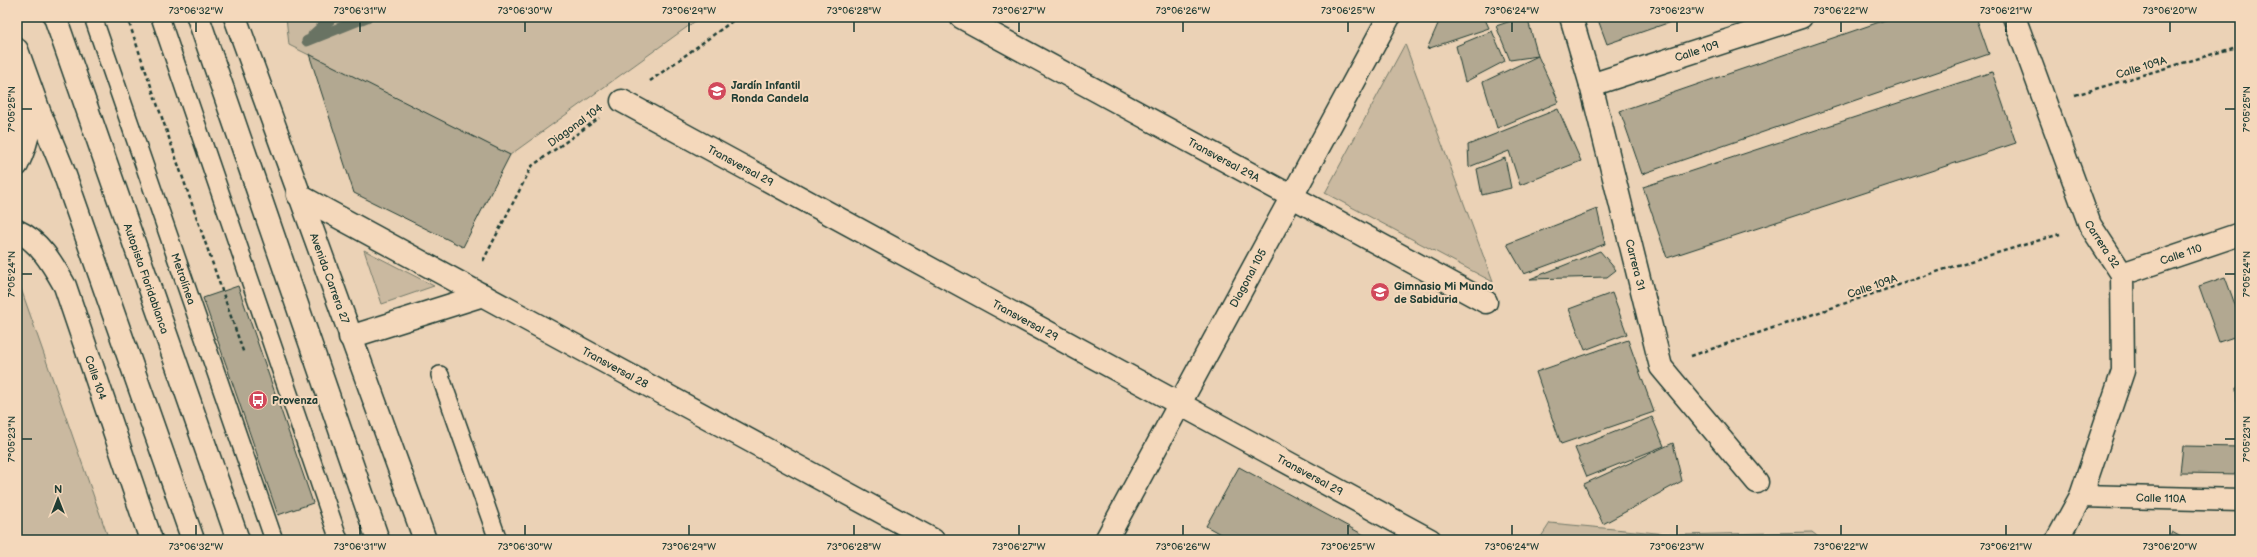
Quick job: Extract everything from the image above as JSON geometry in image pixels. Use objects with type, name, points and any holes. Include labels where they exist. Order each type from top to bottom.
[{"type":"main road","name":"Autopista Floridablanca","points":[[55,17],[238,540]]},
{"type":"main road","points":[[198,17],[378,540]]},
{"type":"main road","name":"Avenida Carrera 27","points":[[235,17],[298,195],[425,540]]},
{"type":"main road","name":"Transversal 29A","points":[[961,17],[1486,302]]},
{"type":"main road","name":"Diagonal 105","points":[[1106,540],[1389,17]]},
{"type":"main road","name":"Carrera 31","points":[[1570,17],[1591,85],[1661,367],[1757,482]]},
{"type":"main road","name":"Calle 109","points":[[1591,85],[1801,17]]},
{"type":"main road","name":"Carrera 32","points":[[2014,17],[2090,225],[2122,274],[2123,371],[2081,496],[2057,540]]},
{"type":"main road","points":[[17,165],[26,146],[30,121],[29,101],[18,54]]},
{"type":"main road","points":[[18,54],[39,111],[62,166],[193,540]]},
{"type":"main road","name":"Transversal 29","points":[[622,101],[1430,540]]},
{"type":"main road","name":"Transversal 28","points":[[298,195],[933,540]]},
{"type":"main road","name":"Calle 104","points":[[17,231],[40,248],[54,266],[65,286],[151,540]]},
{"type":"main road","name":"Calle 110","points":[[2122,274],[2240,234]]},
{"type":"main road","points":[[350,337],[476,292]]},
{"type":"main road","name":"Calle 110A","points":[[2081,496],[2240,500]]},
{"type":"lane","name":"Metrolínea","points":[[93,17],[274,540]]},
{"type":"lane","points":[[160,17],[339,540]]},
{"type":"lane","points":[[440,375],[498,540]]},
{"type":"path","points":[[127,17],[245,359]]},
{"type":"path","name":"Diagonal 104","points":[[476,292],[532,166],[738,17]]},
{"type":"path","name":"Calle 109A","points":[[2046,104],[2240,46]]},
{"type":"path","name":"Calle 109A","points":[[1661,367],[1954,266],[2090,225]]},
{"type":"shaded area","points":[[286,17],[701,17],[510,155],[289,45]]},
{"type":"shaded area","points":[[1405,44],[1493,282],[1325,193]]},
{"type":"shaded area","points":[[364,250],[434,286],[382,304]]},
{"type":"shaded area","points":[[17,281],[19,283],[109,540],[17,540]]},
{"type":"shaded area","points":[[1550,523],[1678,535],[1812,532],[1822,540],[1539,540]]},
{"type":"building","points":[[1441,17],[1484,17],[1489,28],[1427,49]]},
{"type":"building","points":[[1527,17],[1538,56],[1510,60],[1496,26]]},
{"type":"building","points":[[1597,17],[1685,17],[1607,44]]},
{"type":"building","points":[[1894,17],[1976,17],[1989,54],[1642,174],[1620,111]]},
{"type":"building","points":[[1492,31],[1505,61],[1465,82],[1456,46]]},
{"type":"building","points":[[309,54],[510,155],[463,247],[354,193]]},
{"type":"building","points":[[1538,56],[1559,102],[1497,128],[1483,82]]},
{"type":"building","points":[[1992,72],[2016,143],[1667,258],[1643,187]]},
{"type":"building","points":[[1558,109],[1581,161],[1520,185],[1509,151],[1469,167],[1468,145]]},
{"type":"building","points":[[1505,158],[1511,188],[1482,195],[1477,169]]},
{"type":"building","points":[[1597,209],[1605,244],[1524,274],[1507,244]]},
{"type":"building","points":[[1600,251],[1616,270],[1607,277],[1530,279]]},
{"type":"building","points":[[2225,277],[2240,318],[2240,335],[2219,342],[2199,286]]},
{"type":"building","name":"Provenza","points":[[238,286],[313,503],[278,515],[203,298]]},
{"type":"building","points":[[1612,293],[1627,334],[1585,350],[1569,309]]},
{"type":"building","points":[[1628,340],[1654,412],[1561,444],[1536,372]]},
{"type":"building","points":[[2236,388],[2240,388],[2240,438]]},
{"type":"building","points":[[1652,417],[1664,446],[1587,477],[1575,448]]},
{"type":"building","points":[[1673,443],[1682,481],[1603,524],[1584,484]]},
{"type":"building","points":[[2183,446],[2240,447],[2240,474],[2180,473]]},
{"type":"building","points":[[1239,467],[1373,540],[1231,540],[1206,526]]},
{"type":"building","points":[[2172,532],[2186,540],[2168,540]]},
{"type":"waterway","points":[[313,35],[333,17]]},
{"type":"waterway","points":[[307,41],[367,17]]},
{"type":"place","name":"Jardín Infantil Ronda Candela","points":[[717,91]]},
{"type":"place","name":"Gimnasio Mi Mundo de Sabiduria","points":[[1380,292]]},
{"type":"place","name":"Provenza","points":[[258,400]]}]
